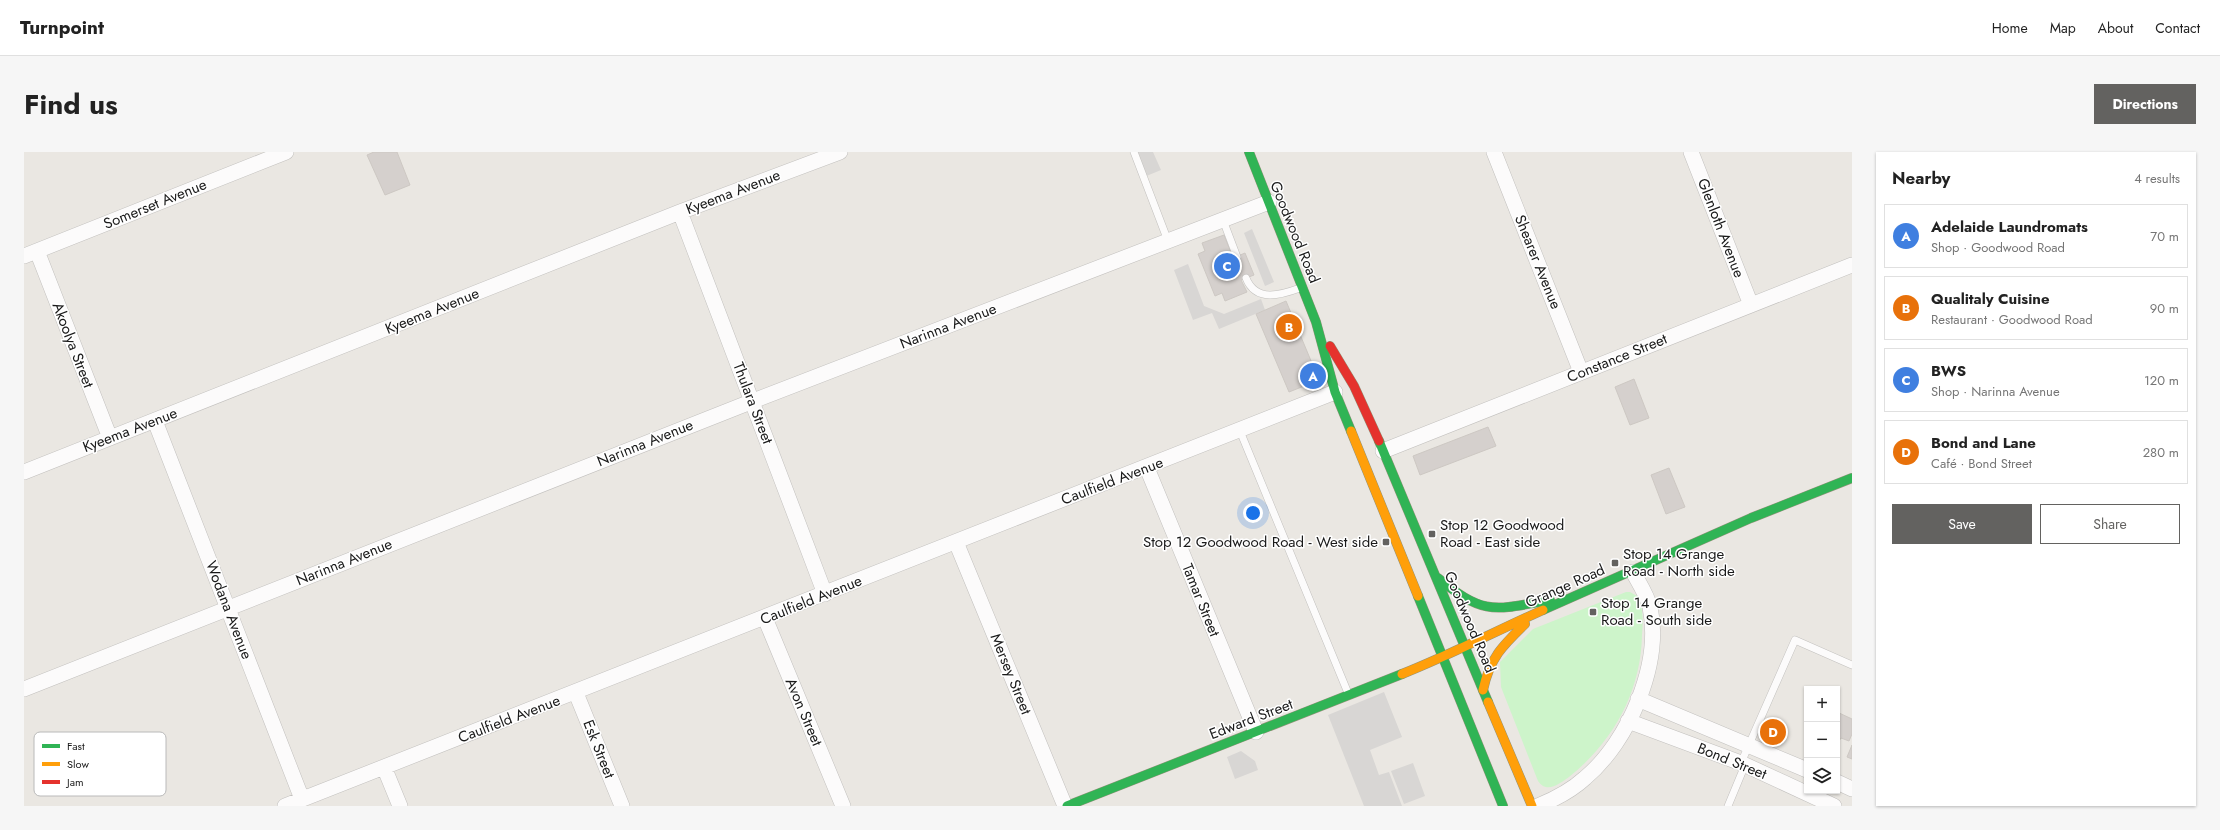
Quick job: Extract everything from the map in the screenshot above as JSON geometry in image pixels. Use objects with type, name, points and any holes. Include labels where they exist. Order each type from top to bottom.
[{"type":"main road","name":"Goodwood Road","points":[[1249,152],[1316,322],[1335,392],[1444,656],[1503,806]]},
{"type":"main road","name":"Goodwood Road","points":[[1316,322],[1354,386],[1383,451],[1532,806]]},
{"type":"main road","name":"Grange Road","points":[[1444,656],[1465,645],[1633,572],[1751,518],[1852,478]]},
{"type":"main road","points":[[1436,577],[1469,602],[1490,608],[1574,597]]},
{"type":"main road","points":[[1483,690],[1487,671],[1493,657],[1534,615]]},
{"type":"main road","name":"Edward Street","points":[[1066,806],[1256,732],[1444,656]]},
{"type":"street","name":"Somerset Avenue","points":[[30,253],[286,152]]},
{"type":"street","name":"Kyeema Avenue","points":[[24,472],[680,212],[840,152]]},
{"type":"street","name":"Shearer Avenue","points":[[1494,152],[1581,372]]},
{"type":"street","name":"Glenloth Avenue","points":[[1691,152],[1751,305]]},
{"type":"street","name":"Narinna Avenue","points":[[24,689],[753,401],[1269,202]]},
{"type":"street","name":"Thulara Street","points":[[680,212],[825,594]]},
{"type":"street","name":"Akoolya Street","points":[[30,253],[110,438]]},
{"type":"street","name":"Constance Street","points":[[1383,451],[1852,265]]},
{"type":"street","name":"Caulfield Avenue","points":[[285,806],[1147,468],[1335,392]]},
{"type":"street","name":"Wodana Avenue","points":[[155,421],[302,799]]},
{"type":"street","name":"Tamar Street","points":[[1147,468],[1256,732]]},
{"type":"street","name":"Mersey Street","points":[[956,542],[1066,806]]},
{"type":"street","points":[[1538,806],[1567,792],[1603,761],[1628,722],[1638,699],[1652,654],[1654,636],[1650,605],[1633,572]]},
{"type":"street","name":"Avon Street","points":[[765,618],[844,806]]},
{"type":"street","name":"Esk Street","points":[[576,693],[622,806]]},
{"type":"street","name":"Bond Street","points":[[1638,699],[1804,769]]},
{"type":"street","name":"Bond Street","points":[[1628,722],[1743,764],[1834,806]]},
{"type":"street","points":[[384,767],[400,806]]},
{"type":"street","points":[[1840,783],[1852,789]]},
{"type":"lane","points":[[1134,152],[1168,241]]},
{"type":"lane","points":[[1223,220],[1237,257]]},
{"type":"lane","points":[[1246,278],[1248,283],[1261,295],[1277,296],[1302,287]]},
{"type":"lane","points":[[1240,431],[1348,695]]},
{"type":"lane","points":[[1728,806],[1748,745],[1795,640],[1852,665]]},
{"type":"green space","points":[[1626,592],[1630,592],[1637,596],[1641,605],[1643,620],[1640,656],[1630,696],[1622,714],[1611,732],[1585,763],[1561,782],[1553,786],[1545,787],[1538,781],[1501,687],[1500,662],[1533,629]]},
{"type":"shaded area","points":[[1134,152],[1153,152],[1161,170],[1144,177]]},
{"type":"shaded area","points":[[1252,229],[1274,282],[1265,286],[1244,233]]},
{"type":"shaded area","points":[[1188,264],[1204,306],[1224,314],[1261,299],[1265,310],[1219,329],[1212,313],[1193,320],[1174,270]]},
{"type":"shaded area","points":[[1384,692],[1402,737],[1370,750],[1379,775],[1389,772],[1402,806],[1364,806],[1328,715]]},
{"type":"shaded area","points":[[1241,751],[1255,761],[1258,770],[1235,779],[1227,757]]},
{"type":"shaded area","points":[[1413,763],[1425,796],[1404,804],[1391,771]]},
{"type":"building","points":[[374,152],[397,152],[410,185],[385,195],[367,155]]},
{"type":"building","points":[[1224,235],[1233,258],[1245,253],[1254,275],[1241,280],[1247,292],[1225,301],[1222,293],[1215,296],[1198,254],[1205,251],[1202,243]]},
{"type":"building","points":[[1286,301],[1319,380],[1289,392],[1256,314]]},
{"type":"building","points":[[1634,379],[1649,418],[1630,425],[1615,387]]},
{"type":"building","points":[[1488,427],[1496,446],[1420,475],[1413,456]]},
{"type":"building","points":[[1669,468],[1685,507],[1666,514],[1651,475]]},
{"type":"building","points":[[1840,713],[1852,719],[1852,734],[1849,741],[1841,738],[1840,740]]},
{"type":"building","points":[[1852,745],[1852,759],[1847,757]]},
{"type":"traffic: fast","points":[[1249,152],[1316,322],[1335,392],[1351,431]]},
{"type":"traffic: fast","points":[[1379,441],[1488,702]]},
{"type":"traffic: fast","points":[[1543,610],[1751,518],[1852,478]]},
{"type":"traffic: fast","points":[[1438,578],[1467,599],[1490,607],[1515,606],[1550,600]]},
{"type":"traffic: fast","points":[[1418,596],[1503,806]]},
{"type":"traffic: fast","points":[[1067,806],[1402,674]]},
{"type":"traffic: slow","points":[[1351,431],[1418,596]]},
{"type":"traffic: slow","points":[[1402,674],[1543,610]]},
{"type":"traffic: slow","points":[[1483,690],[1489,669],[1498,653],[1525,624]]},
{"type":"traffic: slow","points":[[1488,702],[1532,806]]},
{"type":"traffic: jam","points":[[1330,346],[1354,386],[1379,441]]},
{"type":"place","name":"BWS","points":[[1227,266]]},
{"type":"place","name":"Qualitaly Cuisine","points":[[1289,327]]},
{"type":"place","name":"Adelaide Laundromats","points":[[1313,376]]},
{"type":"place","name":"Stop 12 Goodwood Road - East side","points":[[1432,534]]},
{"type":"place","name":"Stop 12 Goodwood Road - West side","points":[[1386,542]]},
{"type":"place","name":"Stop 14 Grange Road - North side","points":[[1615,563]]},
{"type":"place","name":"Stop 14 Grange Road - South side","points":[[1593,612]]},
{"type":"place","name":"Bond and Lane","points":[[1773,732]]}]
